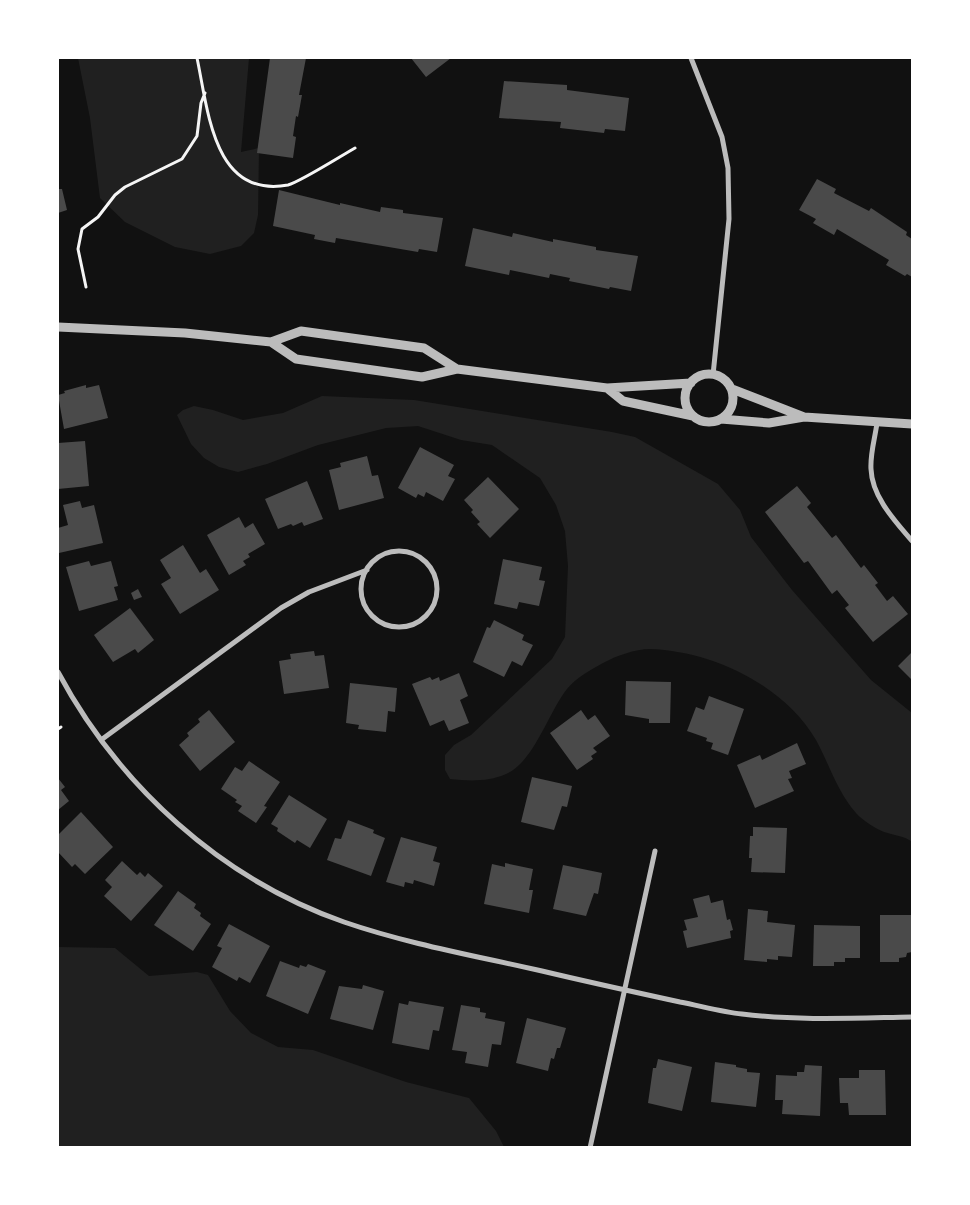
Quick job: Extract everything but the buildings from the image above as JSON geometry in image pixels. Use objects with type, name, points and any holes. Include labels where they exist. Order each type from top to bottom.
[{"type":"street","points":[[691,58],[722,138],[728,168],[729,219],[713,375]]},
{"type":"street","points":[[58,327],[185,333],[271,342],[301,332],[424,348],[457,369]]},
{"type":"street","points":[[271,342],[296,359],[422,377],[457,369],[607,388],[691,383]]},
{"type":"street","points":[[693,416],[688,410],[685,396],[691,383],[698,377],[713,375],[721,377],[732,389],[804,417]]},
{"type":"street","points":[[607,388],[623,401],[693,416],[707,422],[722,419],[770,423],[804,417],[912,424]]},
{"type":"street","points":[[722,419],[731,409],[733,403],[732,389]]},
{"type":"street","points":[[877,423],[871,468],[873,481],[879,497],[912,541]]},
{"type":"street","points":[[101,740],[281,608],[309,592],[367,570],[375,560],[385,554],[404,552],[421,558],[430,566],[435,577],[437,589],[435,601],[429,612],[414,624],[396,627],[384,624],[373,616],[365,606],[362,582],[367,570]]},
{"type":"street","points":[[58,672],[101,740],[131,779],[170,817],[207,849],[255,881],[342,922],[392,937],[624,990],[740,1014],[789,1018],[912,1017]]},
{"type":"street","points":[[590,1148],[655,851]]},
{"type":"path","points":[[197,58],[211,125],[218,146],[229,167],[244,179],[262,185],[289,185],[354,148]]},
{"type":"path","points":[[86,287],[78,249],[82,229],[98,217],[115,195],[125,188],[182,159],[197,136],[201,102],[205,93]]},
{"type":"shaded area","points":[[78,58],[249,58],[241,152],[259,148],[258,215],[254,233],[241,246],[210,254],[175,247],[125,222],[100,198],[90,118]]},
{"type":"shaded area","points":[[322,396],[414,400],[635,437],[718,484],[740,510],[751,537],[792,590],[871,680],[912,713],[912,842],[877,829],[856,813],[839,787],[816,740],[802,720],[785,703],[766,688],[721,664],[698,656],[674,651],[638,650],[626,653],[593,668],[567,689],[533,748],[516,768],[499,777],[485,780],[450,779],[445,770],[445,755],[454,745],[471,735],[552,659],[565,637],[568,566],[565,531],[556,505],[540,478],[492,445],[461,440],[418,426],[386,428],[318,445],[267,464],[238,472],[219,467],[204,458],[191,444],[177,415],[183,410],[194,406],[243,420],[283,413]]},
{"type":"shaded area","points":[[58,947],[115,948],[149,976],[197,972],[208,975],[230,1011],[251,1033],[278,1047],[313,1050],[406,1082],[469,1098],[496,1131],[504,1147],[58,1147]]}]
